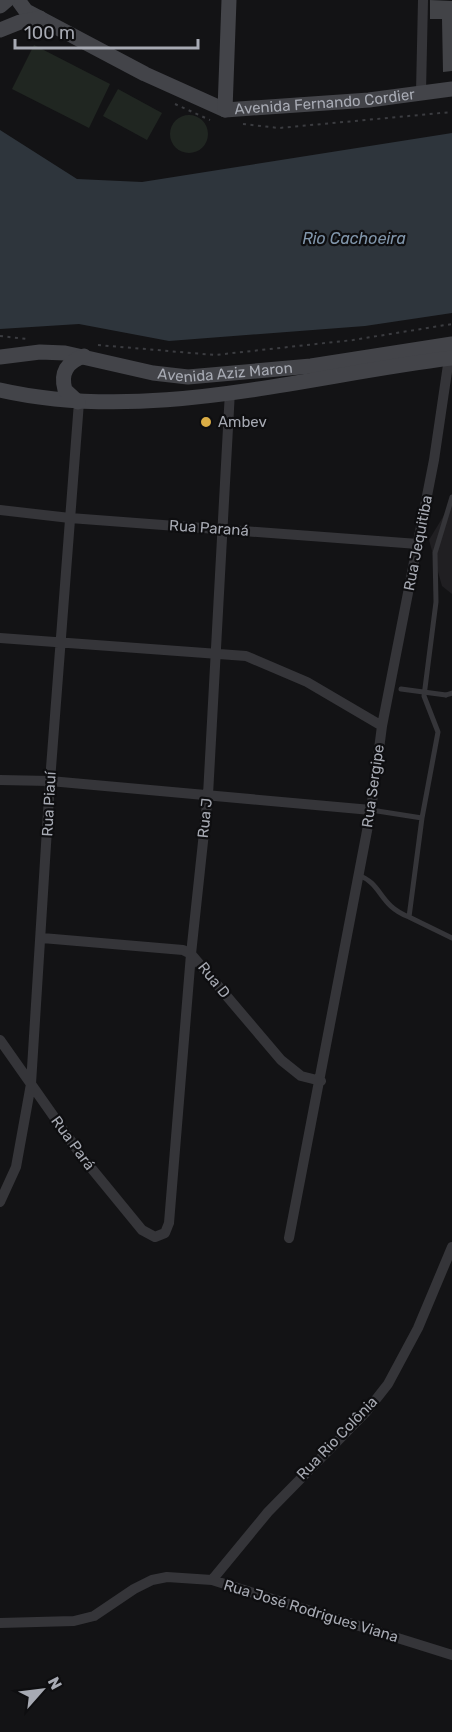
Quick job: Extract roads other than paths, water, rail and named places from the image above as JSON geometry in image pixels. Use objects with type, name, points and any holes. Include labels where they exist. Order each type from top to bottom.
[{"type":"main road","points":[[0,6],[7,0]]},
{"type":"main road","name":"Avenida Fernando Cordier","points":[[18,0],[26,11],[145,74],[225,110],[369,100],[452,89]]},
{"type":"main road","points":[[225,110],[229,0]]},
{"type":"main road","points":[[0,30],[20,21],[40,18]]},
{"type":"main road","name":"Avenida Aziz Maron","points":[[0,357],[40,352],[84,356],[153,373],[188,377],[451,353]]},
{"type":"main road","name":"Avenida Aziz Maron","points":[[0,390],[79,402],[154,400],[230,391],[451,353]]},
{"type":"main road","points":[[79,402],[71,398],[63,382],[68,365],[84,356]]},
{"type":"street","points":[[421,92],[423,0]]},
{"type":"street","name":"Rua Jequitiba","points":[[382,726],[395,688],[451,353]]},
{"type":"street","name":"Rua J","points":[[155,1237],[165,1233],[169,1223],[190,954],[208,795],[230,391]]},
{"type":"street","name":"Rua Piauí","points":[[0,1202],[16,1167],[31,1084],[42,938],[50,782],[79,402]]},
{"type":"street","name":"Rua Paraná","points":[[0,510],[70,518],[418,544]]},
{"type":"street","name":"Rua Sergipe","points":[[0,638],[216,652],[246,656],[272,665],[324,691],[382,726],[370,810],[321,1080],[289,1238]]},
{"type":"street","points":[[0,780],[50,782],[370,810]]},
{"type":"street","name":"Rua D","points":[[42,938],[183,950],[190,954],[281,1060],[301,1076],[321,1080]]},
{"type":"street","name":"Rua Pará","points":[[0,1040],[83,1158],[142,1230],[155,1237]]},
{"type":"street","name":"Rua Rio Colônia","points":[[212,1580],[268,1512],[366,1412],[388,1384],[418,1328],[452,1247]]},
{"type":"street","name":"Rua José Rodrigues Viana","points":[[0,1623],[74,1621],[94,1616],[134,1589],[152,1580],[167,1577],[212,1580],[452,1655]]},
{"type":"lane","points":[[409,917],[422,818],[438,732],[424,696],[436,602],[435,553],[452,497]]},
{"type":"lane","points":[[395,688],[449,694]]},
{"type":"lane","points":[[370,810],[422,818]]},
{"type":"lane","points":[[358,875],[370,879],[393,911],[452,938]]},
{"type":"water","name":"Rio Cachoeira","points":[[0,130],[77,179],[142,182],[452,133],[452,313],[365,326],[169,341],[79,324],[0,329]]},
{"type":"place","name":"Ambev","points":[[206,422]]}]
